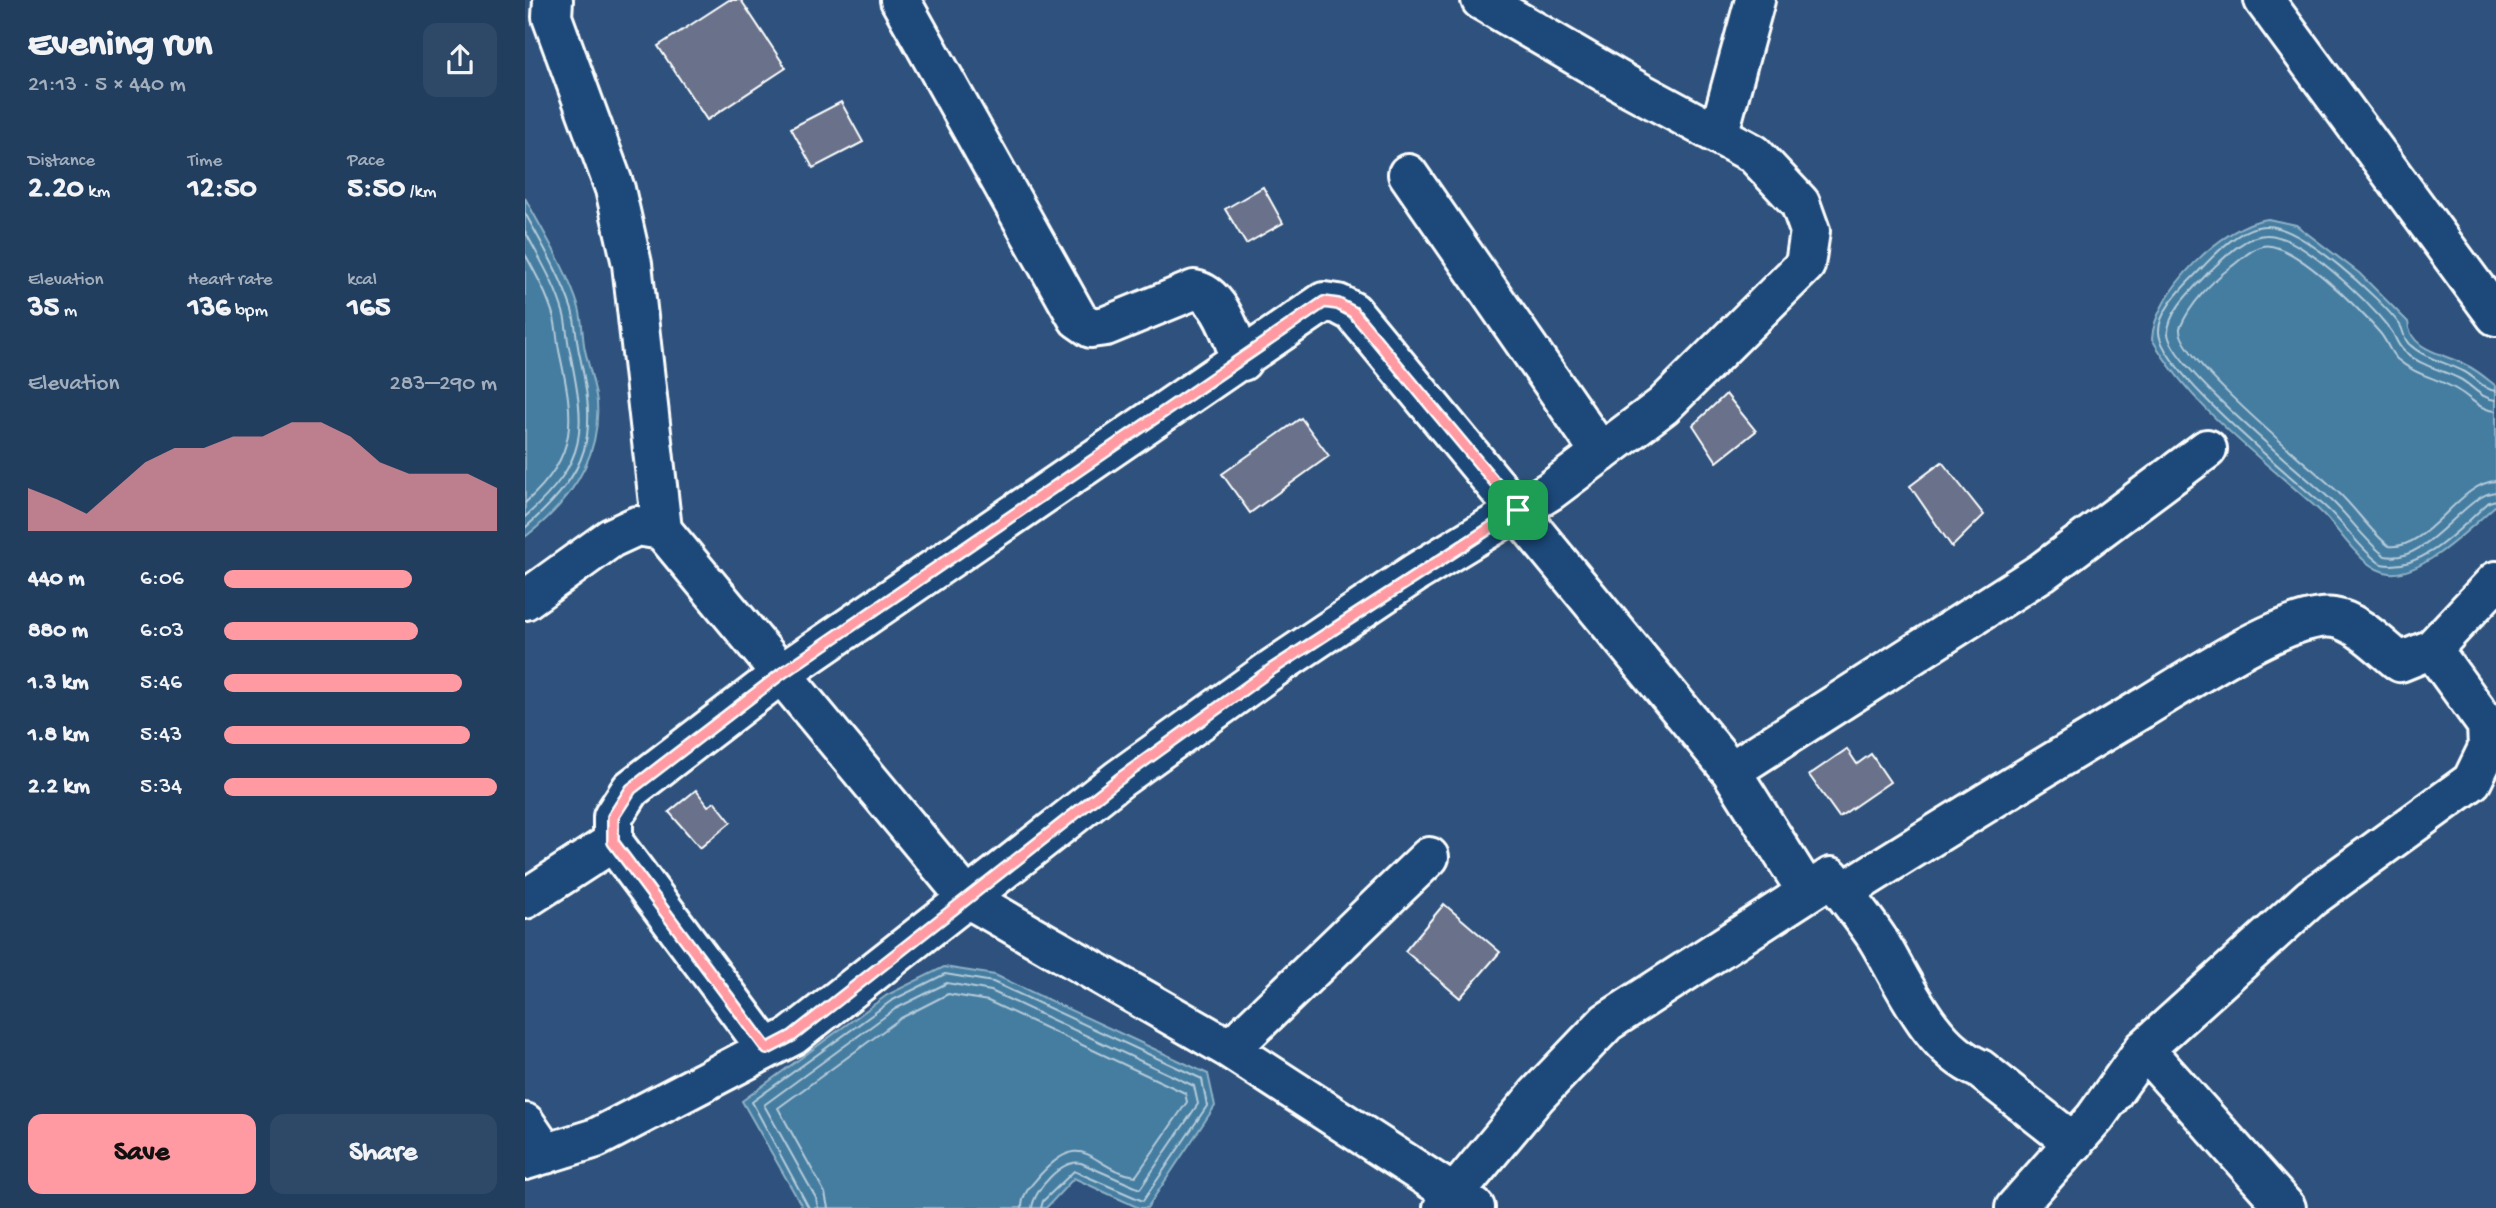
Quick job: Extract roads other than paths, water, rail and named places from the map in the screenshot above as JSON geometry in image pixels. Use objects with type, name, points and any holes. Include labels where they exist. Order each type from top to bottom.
[{"type":"street","points":[[553,0],[552,17],[615,189],[632,264],[662,530],[967,898],[1230,1049],[1457,1203],[1537,1095],[1607,1022],[1825,892],[2266,638],[2311,619],[2335,618],[2360,631],[2400,662],[2432,649],[2496,581]]},
{"type":"street","points":[[900,0],[1077,319],[1091,328],[1106,326],[1194,290],[1204,292],[1213,300],[1243,361]]},
{"type":"street","points":[[525,1123],[535,1157],[596,1138],[792,1036],[1119,779],[1272,669],[1518,510],[1663,406],[1805,265],[1810,230],[1800,203],[1754,154],[1719,132],[1630,87],[1481,0]]},
{"type":"street","points":[[1719,132],[1755,0]]},
{"type":"street","points":[[2264,0],[2496,316]]},
{"type":"street","points":[[1408,174],[1601,453]]},
{"type":"street","points":[[767,1049],[613,842],[613,817],[631,789],[781,674],[1243,361],[1324,302],[1338,304],[1353,312],[1731,771],[1825,892],[1874,934],[1918,1008],[1944,1042],[2074,1143]]},
{"type":"street","points":[[1731,771],[2042,572],[2207,449]]},
{"type":"street","points":[[525,600],[611,538],[637,526],[662,530]]},
{"type":"street","points":[[2029,1203],[2144,1049],[2311,898],[2472,781],[2488,748],[2487,725],[2432,649]]},
{"type":"street","points":[[525,899],[613,842]]},
{"type":"street","points":[[1230,1049],[1429,857]]},
{"type":"street","points":[[2144,1049],[2286,1208]]},
{"type":"water","points":[[525,198],[555,252],[574,294],[595,389],[597,423],[587,462],[579,479],[555,510],[525,537]]},
{"type":"water","points":[[2268,219],[2296,225],[2359,273],[2408,322],[2410,332],[2422,346],[2472,368],[2496,386],[2496,505],[2461,537],[2417,567],[2390,573],[2379,570],[2360,557],[2320,511],[2207,410],[2168,364],[2152,339],[2156,321],[2165,302],[2194,264],[2231,233]]},
{"type":"water","points":[[944,967],[995,975],[1208,1074],[1215,1106],[1147,1208],[1139,1208],[1074,1178],[1046,1208],[803,1208],[742,1101],[887,995]]}]
